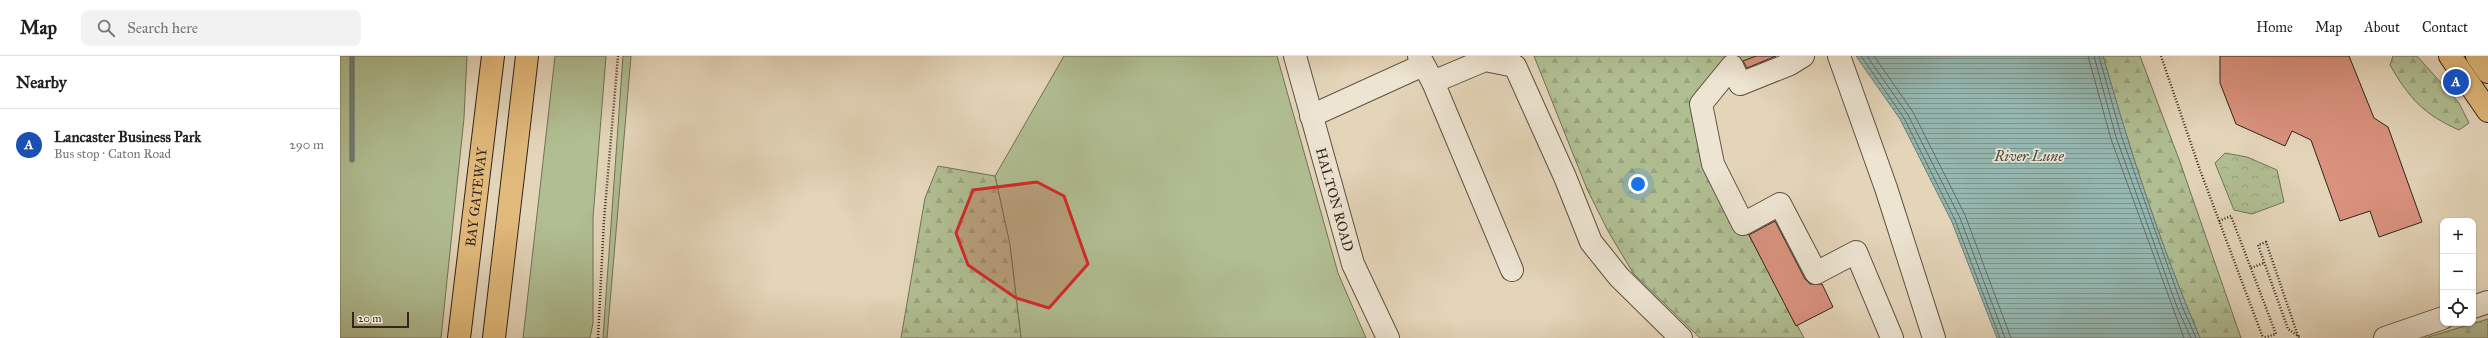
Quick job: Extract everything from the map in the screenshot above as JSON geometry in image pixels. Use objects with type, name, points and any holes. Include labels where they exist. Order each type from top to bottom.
[{"type":"main road","points":[[484,135],[488,56]]},
{"type":"main road","name":"BAY GATEWAY","points":[[459,338],[493,56]]},
{"type":"main road","points":[[494,338],[527,56]]},
{"type":"main road","points":[[2450,56],[2488,111]]},
{"type":"main road","points":[[2478,56],[2488,72]]},
{"type":"street","name":"HALTON ROAD","points":[[1295,56],[1353,264],[1388,338]]},
{"type":"street","points":[[1803,56],[1790,64],[1740,84],[1732,66],[1701,104],[1713,164],[1743,224],[1780,204],[1816,273],[1856,252],[1892,338]]},
{"type":"street","points":[[1839,56],[1886,188],[1934,338]]},
{"type":"street","points":[[1311,116],[1425,68],[1485,60],[1515,66],[1562,170],[1591,242],[1619,277],[1681,338]]},
{"type":"street","points":[[1425,68],[1512,270]]},
{"type":"street","points":[[2476,306],[2488,302]]},
{"type":"street","points":[[2386,338],[2440,319]]},
{"type":"path","points":[[598,338],[604,220],[618,56]]},
{"type":"path","points":[[2161,56],[2219,221],[2263,338],[2276,334],[2231,216],[2219,221]]},
{"type":"path","points":[[2266,242],[2299,337],[2288,330],[2258,245],[2266,242]]},
{"type":"path","points":[[2251,268],[2264,263]]},
{"type":"highlighted area","points":[[1037,182],[1064,196],[1088,264],[1049,308],[1016,298],[968,265],[956,233],[973,190]]},
{"type":"green space","points":[[340,56],[467,56],[464,118],[441,338],[340,338]]},
{"type":"green space","points":[[555,56],[606,56],[593,218],[593,323],[590,338],[523,338]]},
{"type":"green space","points":[[623,56],[631,56],[607,338],[603,338]]},
{"type":"green space","points":[[1064,56],[1277,56],[1338,273],[1366,338],[1021,338],[1010,245],[995,176]]},
{"type":"green space","points":[[1534,56],[1756,56],[1732,66],[1701,104],[1743,224],[1804,338],[1700,338],[1633,273],[1608,231],[1587,189]]},
{"type":"green space","points":[[2103,56],[2140,56],[2180,162],[2241,338],[2200,338],[2159,234],[2124,127]]},
{"type":"green space","points":[[2393,56],[2417,56],[2459,103],[2469,123],[2459,130],[2436,118],[2418,104],[2404,87],[2390,65]]},
{"type":"green space","points":[[2225,153],[2247,157],[2277,170],[2284,202],[2252,214],[2234,210],[2215,163]]},
{"type":"green space","points":[[938,166],[995,176],[1010,245],[1021,338],[901,338],[925,198]]},
{"type":"green space","points":[[2488,319],[2488,338],[2425,338],[2465,326],[2476,326],[2476,323]]},
{"type":"water","name":"River Lune","points":[[1856,56],[2103,56],[2124,127],[2159,234],[2200,338],[1997,338],[1952,222],[1900,119]]},
{"type":"building","points":[[1756,56],[1776,56],[1747,68],[1743,61]]},
{"type":"building","points":[[2220,56],[2349,56],[2374,118],[2388,127],[2422,222],[2379,237],[2370,211],[2340,221],[2311,140],[2292,131],[2285,146],[2236,124],[2220,83]]},
{"type":"building","points":[[1775,221],[1805,279],[1810,284],[1822,284],[1833,307],[1796,326],[1749,235]]},
{"type":"waterway","points":[[352,56],[352,160]]},
{"type":"place","name":"Lancaster Business Park","points":[[2456,82]]}]
